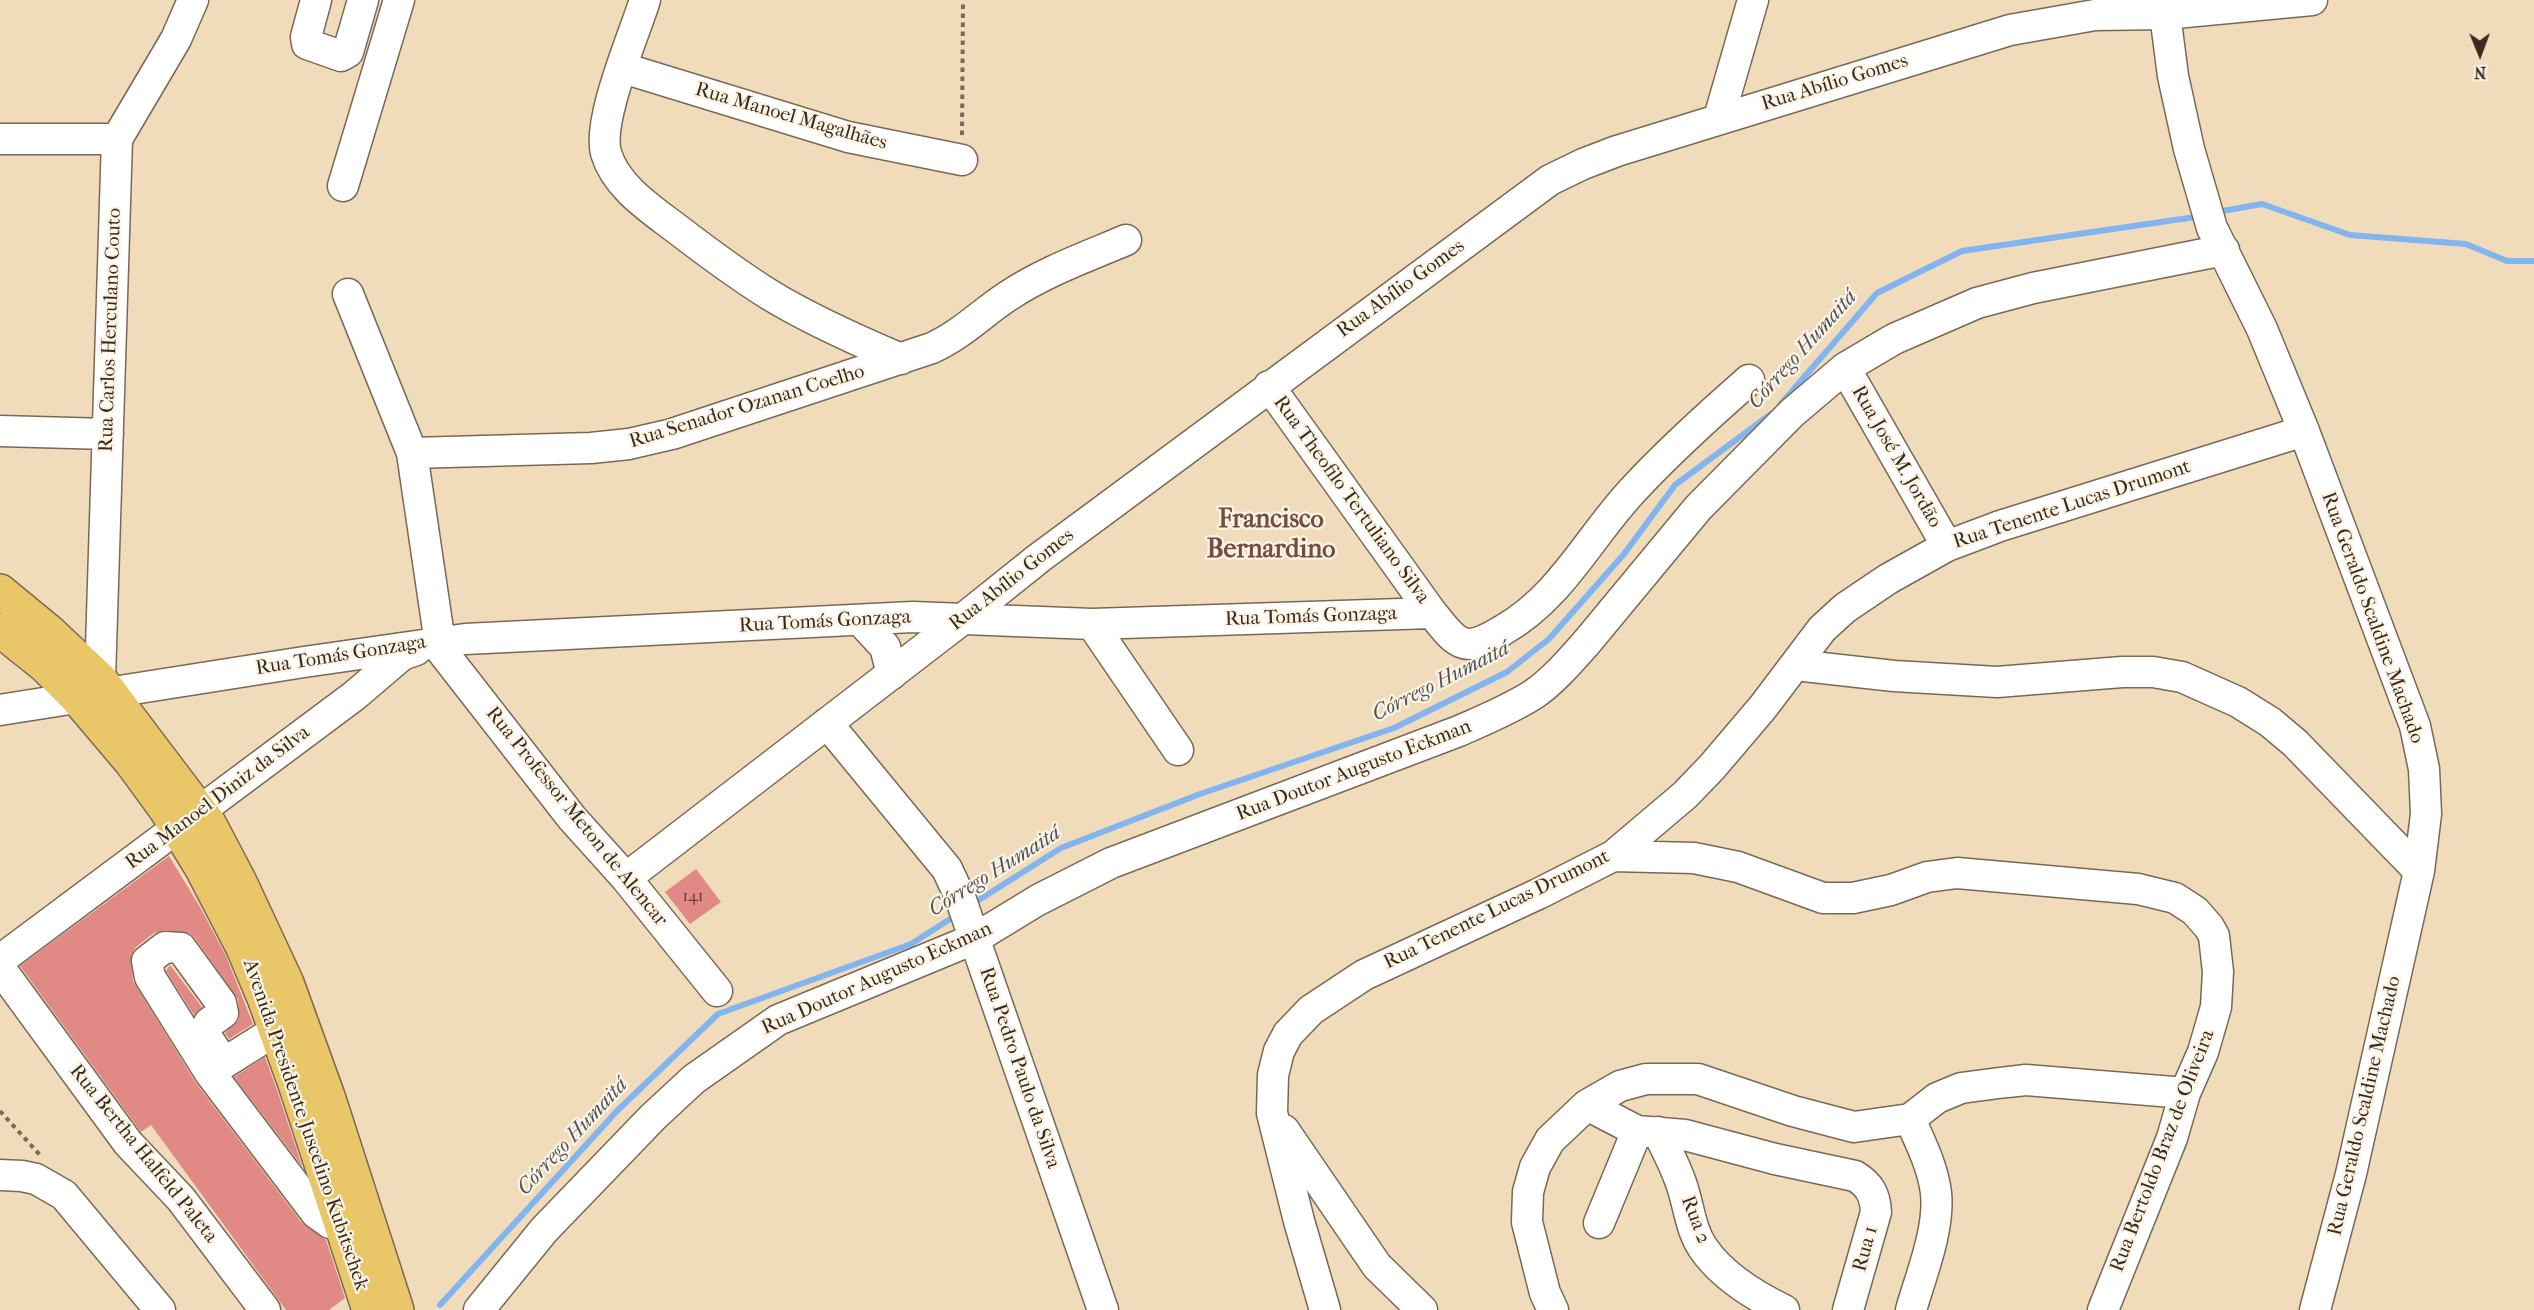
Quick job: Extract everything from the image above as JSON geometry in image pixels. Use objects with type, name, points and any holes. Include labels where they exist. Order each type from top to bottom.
[{"type":"highway","name":"Avenida Presidente Juscelino Kubitschek","points":[[0,591],[51,633],[95,689],[190,820],[240,882],[286,983],[329,1099],[397,1310]]},
{"type":"highway","name":"Avenida Presidente Juscelino Kubitschek","points":[[0,630],[45,666],[95,689]]},
{"type":"highway","name":"Avenida Presidente Juscelino Kubitschek","points":[[190,820],[275,1030],[342,1226],[363,1307]]},
{"type":"street","name":"Rua Carlos Herculano Couto","points":[[95,689],[108,434],[117,139],[176,39],[193,0]]},
{"type":"street","points":[[316,0],[306,37],[307,44],[341,56],[348,52],[363,0]]},
{"type":"street","points":[[343,186],[399,0]]},
{"type":"street","name":"Rua Senador Ozanan Coelho","points":[[645,0],[608,115],[604,136],[606,153],[612,168],[643,203],[726,265],[771,295],[813,319],[901,360]]},
{"type":"street","points":[[1719,118],[1753,0]]},
{"type":"street","name":"Rua Abílio Gomes","points":[[626,878],[1039,558],[1550,180],[1600,157],[1719,118],[2010,30],[2095,15],[2165,14],[2312,0]]},
{"type":"street","name":"Rua Geraldo Scaldine Machado","points":[[2165,14],[2173,76],[2188,149],[2213,229],[2258,320],[2304,431],[2415,726],[2424,769],[2426,814],[2419,871],[2351,1174],[2315,1310]]},
{"type":"street","name":"Rua Manoel Magalhães","points":[[623,68],[848,137],[962,160]]},
{"type":"street","points":[[0,139],[117,139]]},
{"type":"street","name":"Rua Doutor Augusto Eckman","points":[[479,1310],[544,1230],[653,1117],[694,1078],[778,1020],[967,919],[1038,900],[1111,863],[1459,731],[1502,712],[1534,693],[1574,657],[1714,491],[1792,413],[1845,368],[1894,339],[1977,303],[2033,288],[2213,229]]},
{"type":"street","name":"Rua Senador Ozanan Coelho","points":[[412,453],[591,448],[629,444],[672,434],[901,360],[952,338],[1009,296],[1030,284],[1126,240]]},
{"type":"street","points":[[348,294],[412,453],[438,641]]},
{"type":"street","name":"Rua José M. Jordão","points":[[1845,368],[1947,546]]},
{"type":"street","points":[[1432,614],[1454,638],[1460,643],[1468,644],[1492,637],[1525,616],[1557,586],[1630,493],[1659,462],[1749,380]]},
{"type":"street","name":"Rua Theofilo Tertuliano Silva","points":[[1269,386],[1432,614]]},
{"type":"street","points":[[0,431],[108,434]]},
{"type":"street","name":"Rua Tenente Lucas Drumont","points":[[1325,1310],[1299,1221],[1272,1113],[1274,1075],[1280,1051],[1288,1034],[1311,1010],[1364,975],[1538,894],[1613,856],[1685,795],[1712,767],[1763,707],[1822,629],[1845,608],[1888,579],[1947,546],[2055,508],[2304,431]]},
{"type":"street","name":"Rua Tomás Gonzaga","points":[[0,710],[95,689],[304,662],[438,641],[913,617],[1092,624],[1432,614]]},
{"type":"street","points":[[861,621],[885,647],[892,674]]},
{"type":"street","points":[[1092,624],[1179,750]]},
{"type":"street","name":"Rua Manoel Diniz da Silva","points":[[0,960],[335,711],[402,655],[438,641]]},
{"type":"street","name":"Rua Professor Meton de Alencar","points":[[438,641],[441,650],[572,818],[626,878],[717,991]]},
{"type":"street","points":[[304,662],[326,669],[333,675],[338,686],[335,711]]},
{"type":"street","points":[[1795,665],[1894,676],[1997,682],[2122,672],[2153,672],[2182,677],[2238,702],[2270,722],[2295,743],[2419,871]]},
{"type":"street","name":"Rua Pedro Paulo da Silva","points":[[827,723],[946,869],[967,919],[1103,1310]]},
{"type":"street","name":"Rua Bertoldo Braz de Oliveira","points":[[1613,856],[1694,858],[1738,867],[1823,898],[1853,898],[1891,890],[1927,877],[1957,873],[2138,889],[2175,898],[2195,910],[2210,927],[2214,936],[2218,972],[2216,1007],[2203,1052],[2184,1093],[2172,1138],[2103,1310]]},
{"type":"street","name":"Rua Bertha Halfeld Paleta","points":[[0,968],[128,1143],[181,1199],[265,1310]]},
{"type":"street","points":[[275,1030],[217,1068],[316,1213],[330,1223],[342,1226]]},
{"type":"street","points":[[1553,1310],[1545,1293],[1527,1222],[1528,1192],[1534,1167],[1550,1140],[1587,1105],[1620,1086],[1646,1079],[1678,1077],[1698,1079],[1793,1111],[1854,1127],[1910,1119],[1937,1098],[1961,1088],[2026,1080],[2184,1093]]},
{"type":"street","points":[[1587,1105],[1648,1132],[1599,1223]]},
{"type":"street","points":[[1272,1113],[1377,1266],[1422,1310]]},
{"type":"street","points":[[1910,1119],[1929,1166],[1936,1193],[1935,1218],[1911,1310]]},
{"type":"street","name":"Rua 1","points":[[1648,1132],[1685,1135],[1774,1159],[1855,1176],[1869,1188],[1876,1199],[1876,1212],[1848,1310]]},
{"type":"street","name":"Rua 2","points":[[1648,1132],[1681,1182],[1690,1220],[1703,1248],[1724,1271],[1757,1297],[1784,1310]]},
{"type":"street","points":[[0,1174],[36,1179],[63,1195],[160,1310]]},
{"type":"path","points":[[962,160],[963,0]]},
{"type":"path","points":[[0,1111],[25,1138]]},
{"type":"building","points":[[169,856],[226,956],[253,1024],[229,1039],[225,1033],[239,1019],[238,999],[195,938],[189,933],[165,930],[154,933],[136,947],[131,955],[133,981],[196,1083],[302,1223],[326,1240],[345,1298],[329,1310],[286,1310],[151,1125],[141,1132],[20,966]]},
{"type":"building","points":[[696,869],[721,902],[690,924],[665,892]]},
{"type":"building","points":[[170,965],[202,1007],[194,1015],[166,971]]},
{"type":"building","points":[[265,1057],[278,1093],[302,1166],[234,1077]]},
{"type":"waterway","name":"Córrego Humaitá","points":[[2217,212],[2262,204],[2350,235],[2466,244],[2507,261],[2534,261]]},
{"type":"waterway","name":"Córrego Humaitá","points":[[1780,405],[1877,293],[1962,251],[2202,216]]},
{"type":"waterway","name":"Córrego Humaitá","points":[[971,905],[1061,848],[1200,794],[1394,728],[1507,672],[1549,639],[1624,554],[1675,485],[1771,414]]},
{"type":"waterway","name":"Córrego Humaitá","points":[[440,1305],[617,1111],[718,1014],[911,944],[958,914]]},
{"type":"district","name":"Francisco Bernardino","points":[[1271,536]]}]
